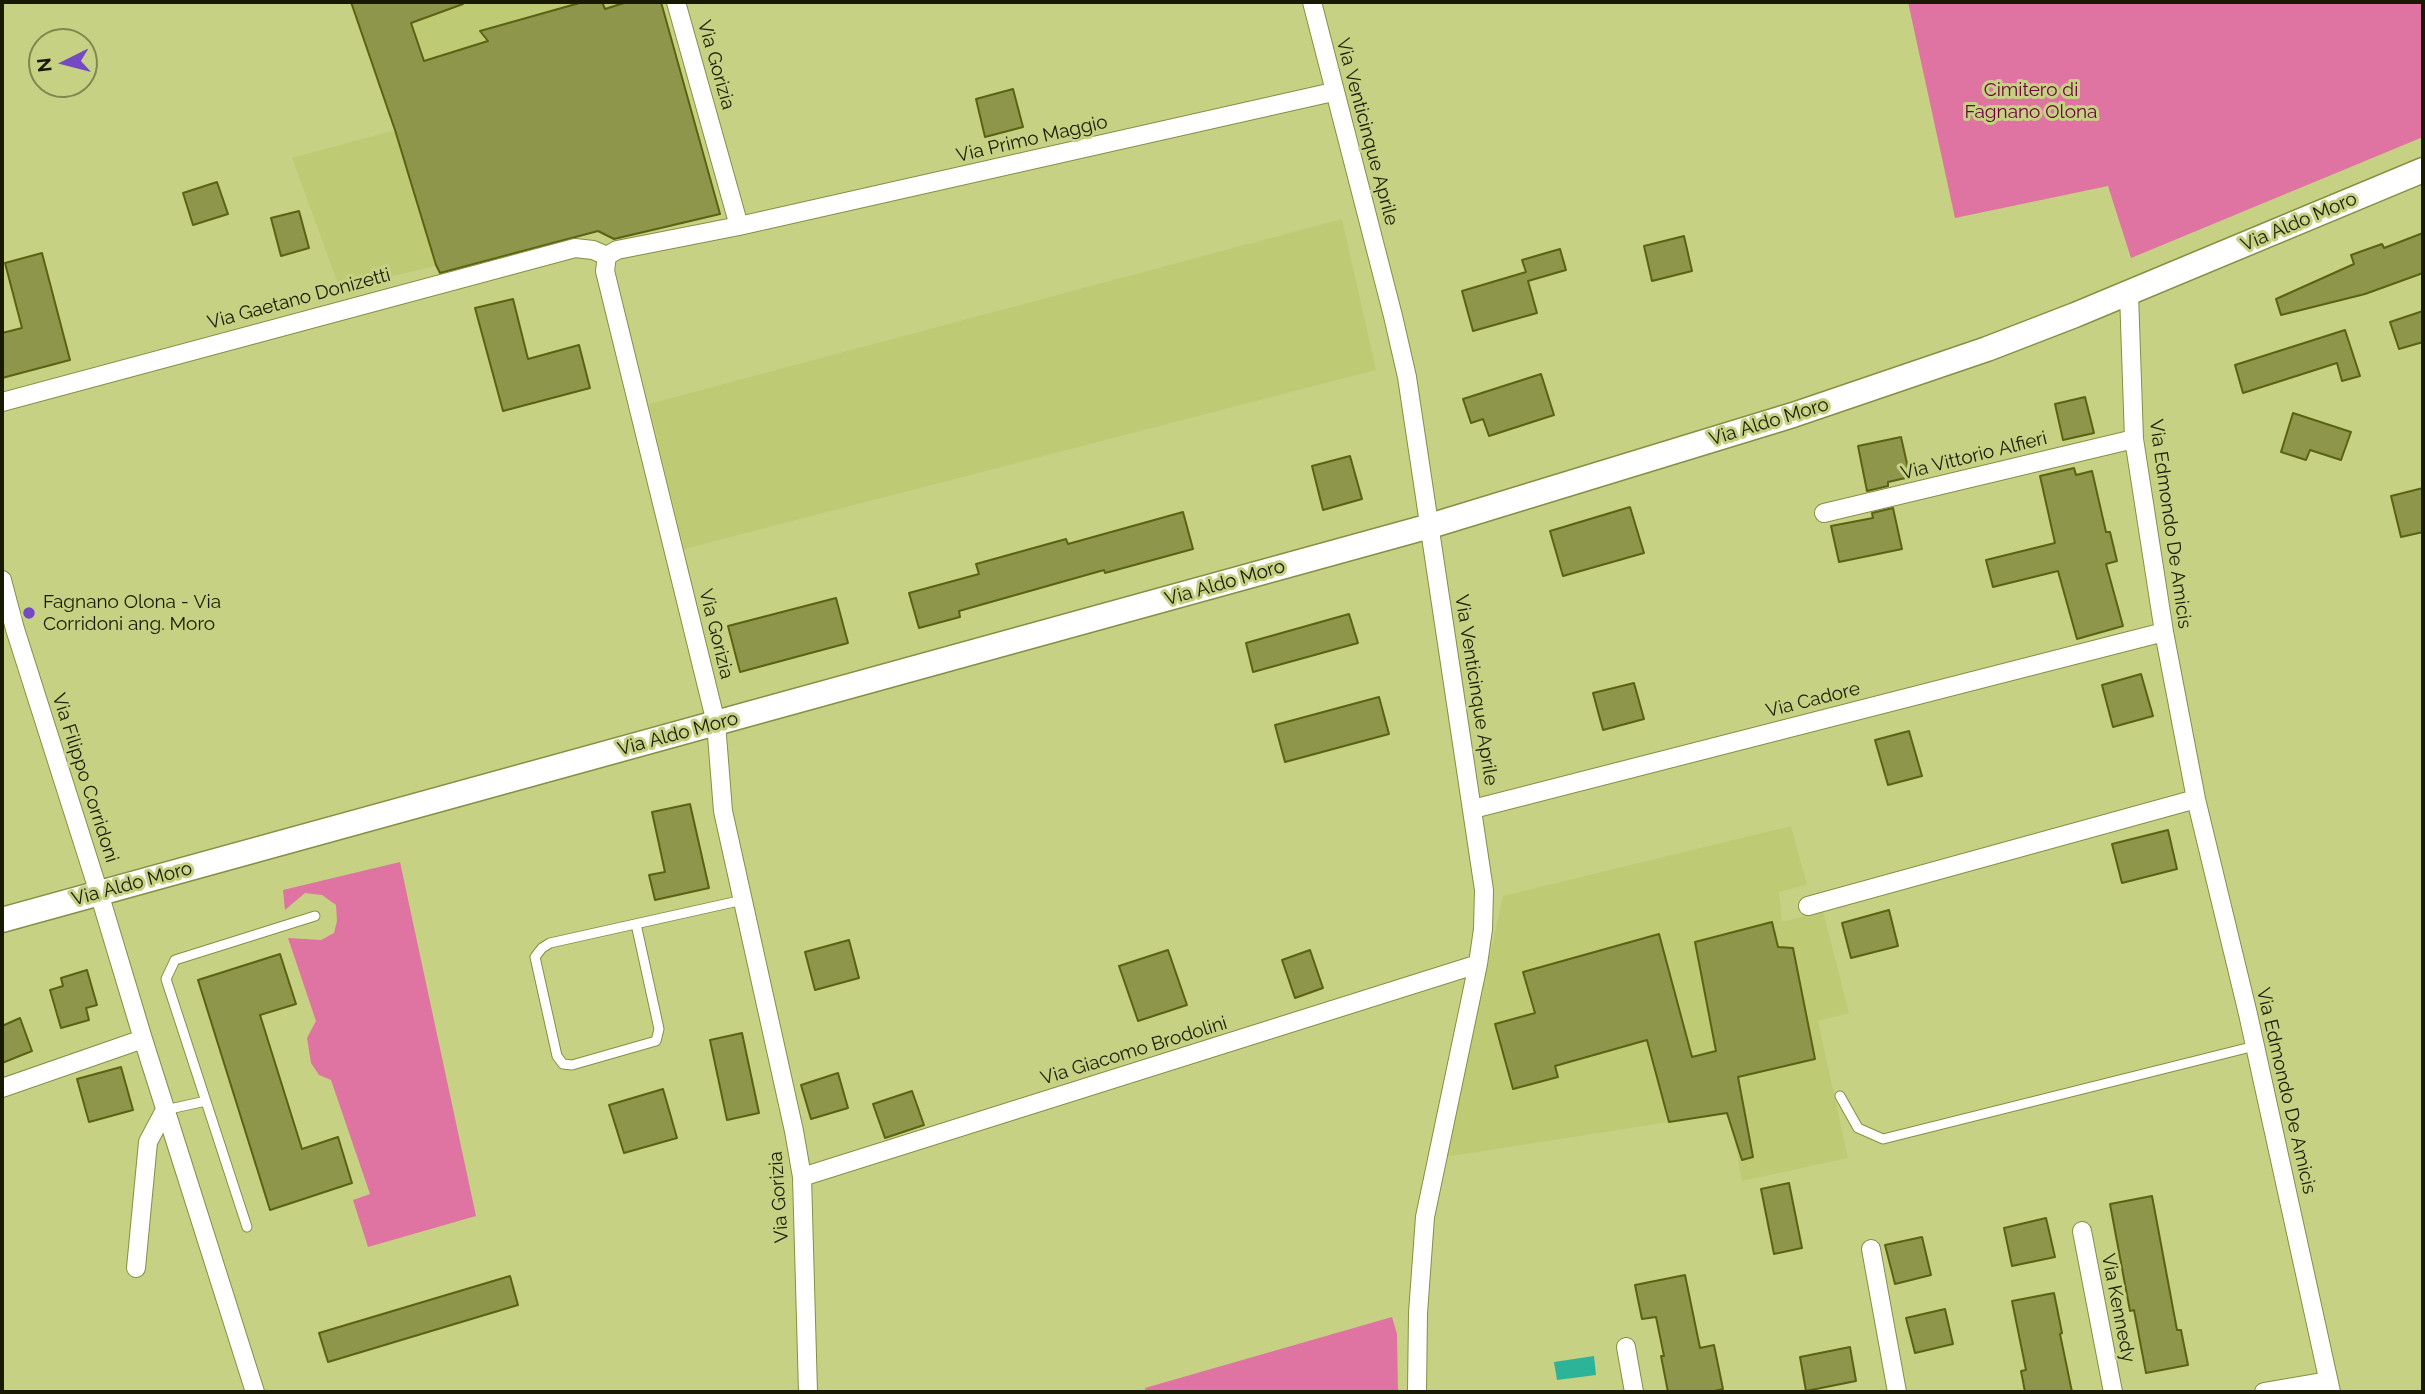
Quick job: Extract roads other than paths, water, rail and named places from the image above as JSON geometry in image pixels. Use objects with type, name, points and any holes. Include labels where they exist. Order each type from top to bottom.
[{"type":"main road","name":"Via Aldo Moro","points":[[2,920],[1430,526],[1865,392],[1987,349],[2129,294],[2423,170]]},
{"type":"street","name":"Via Gorizia","points":[[676,2],[739,226]]},
{"type":"street","name":"Via Venticinque Aprile","points":[[1312,2],[1333,92],[1393,316],[1406,377],[1484,890],[1478,964],[1425,1217],[1418,1313],[1417,1392]]},
{"type":"street","name":"Via Primo Maggio","points":[[739,226],[1333,92]]},
{"type":"street","points":[[607,256],[617,250],[739,226]]},
{"type":"street","name":"Via Gaetano Donizetti","points":[[2,402],[575,248],[593,250],[607,256]]},
{"type":"street","name":"Via Gorizia","points":[[607,256],[604,271],[716,723],[723,811],[794,1131],[802,1177],[807,1392]]},
{"type":"street","name":"Via Edmondo De Amicis","points":[[2129,294],[2134,439],[2164,632],[2196,799],[2255,1046],[2330,1387]]},
{"type":"street","name":"Via Vittorio Alfieri","points":[[1824,513],[2134,439]]},
{"type":"street","name":"Via Filippo Corridoni","points":[[2,580],[15,629],[255,1392]]},
{"type":"street","name":"Via Cadore","points":[[1473,809],[2164,632]]},
{"type":"street","points":[[1808,906],[2196,799]]},
{"type":"street","name":"Via Giacomo Brodolini","points":[[802,1177],[1478,964]]},
{"type":"street","points":[[2,1088],[143,1039]]},
{"type":"street","points":[[136,1268],[148,1142],[165,1110]]},
{"type":"street","name":"Via Kennedy","points":[[2082,1231],[2113,1392]]},
{"type":"street","points":[[1871,1249],[1897,1392]]},
{"type":"street","points":[[1626,1348],[1634,1392]]},
{"type":"street","points":[[2264,1392],[2330,1387]]},
{"type":"lane","points":[[636,924],[659,1030],[656,1041],[572,1065],[563,1064],[557,1056],[535,957],[550,943],[743,900]]},
{"type":"lane","points":[[247,1227],[166,979],[175,960],[314,916]]},
{"type":"lane","points":[[1840,1096],[1858,1128],[1883,1139],[2255,1046]]},
{"type":"lane","points":[[165,1110],[206,1101]]},
{"type":"water","points":[[1594,1356],[1596,1375],[1557,1380],[1554,1362]]},
{"type":"place","name":"Fagnano Olona - Via Corridoni ang. Moro","points":[[29,613]]},
{"type":"park label","name":"Cimitero di Fagnano Olona","points":[[2031,101]]}]
